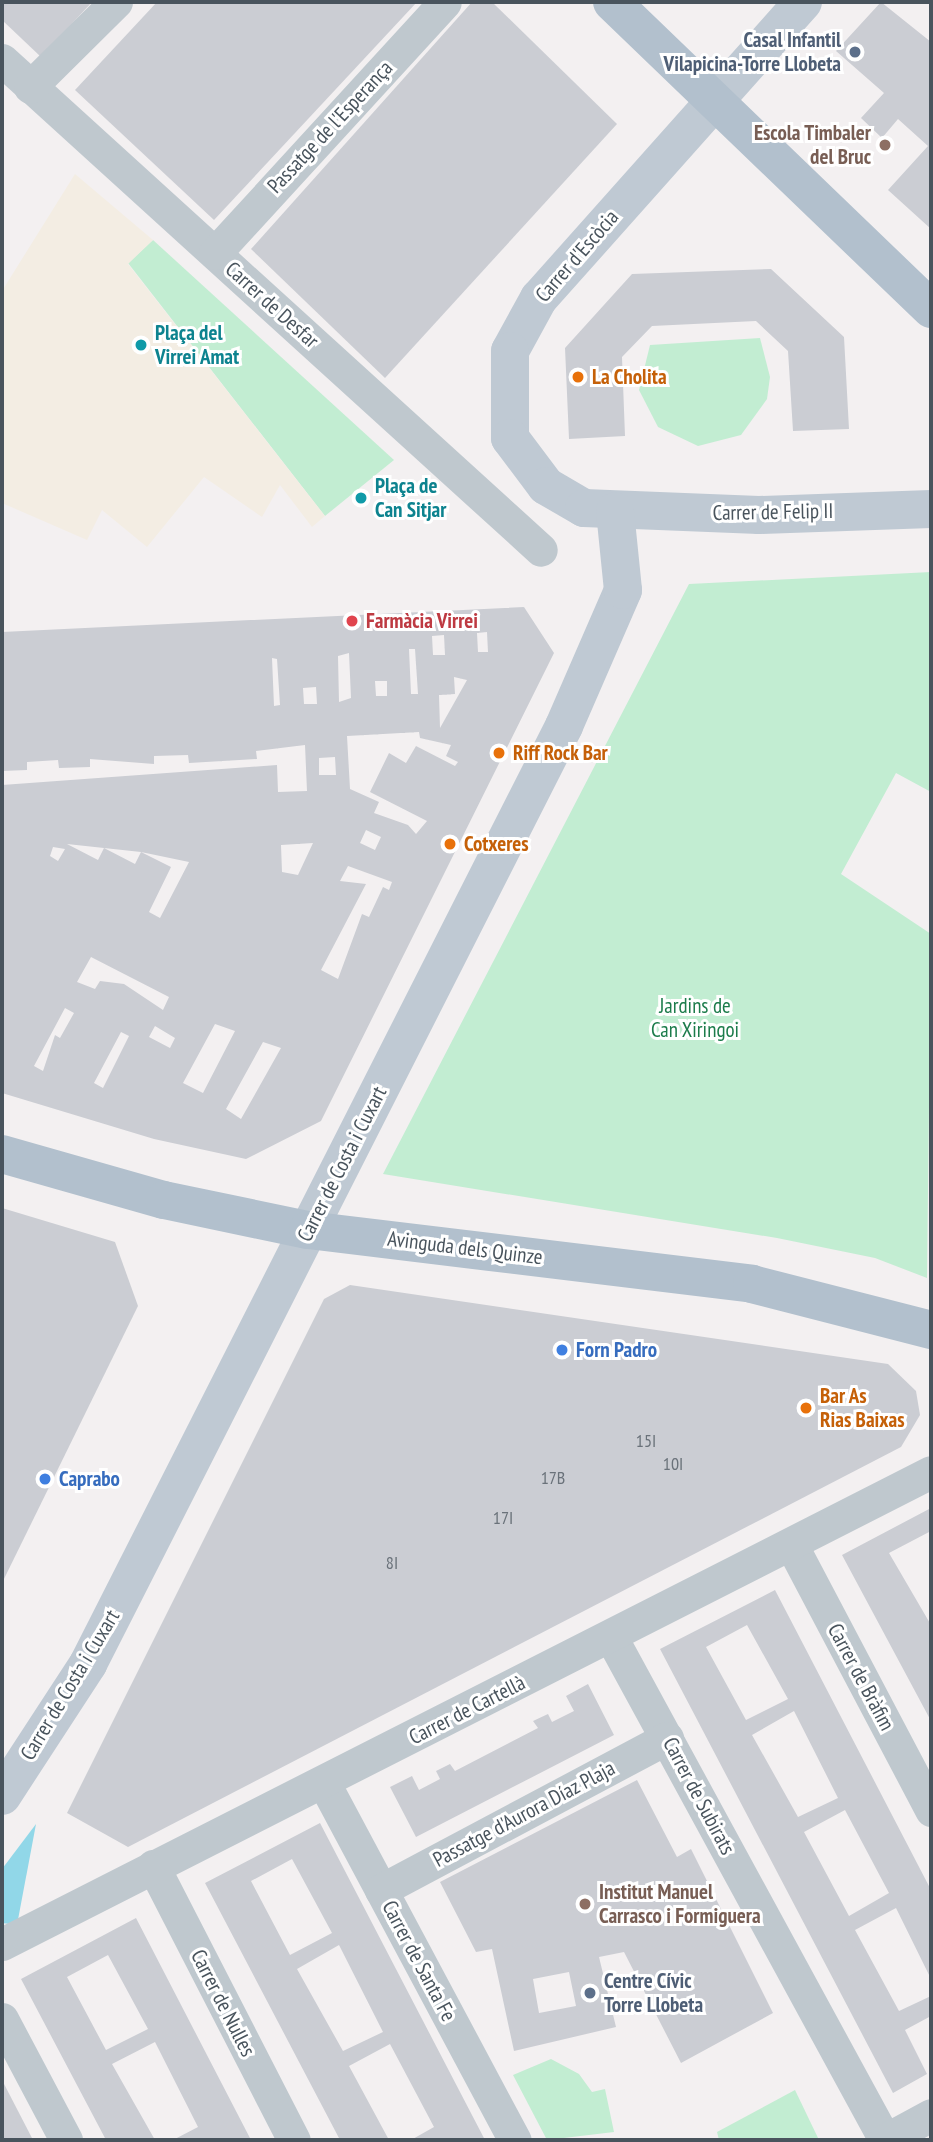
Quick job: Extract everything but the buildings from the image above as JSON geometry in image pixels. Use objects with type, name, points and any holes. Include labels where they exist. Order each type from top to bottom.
[{"type":"main road","points":[[612,2],[931,308]]},
{"type":"main road","name":"Avinguda dels Quinze","points":[[2,1154],[164,1200],[308,1230],[752,1284],[931,1330]]},
{"type":"street","points":[[30,88],[116,2]]},
{"type":"street","name":"Passatge de l'Esperança","points":[[215,253],[445,2]]},
{"type":"street","name":"Carrer d'Escòcia","points":[[615,511],[570,502],[525,462],[506,418],[510,351],[539,298],[803,2]]},
{"type":"street","name":"Carrer de Desfar","points":[[2,60],[541,550]]},
{"type":"street","name":"Carrer de Felip II","points":[[615,511],[931,509]]},
{"type":"street","name":"Carrer de Costa i Cuxart","points":[[2,1796],[88,1664],[616,615],[625,571],[615,511]]},
{"type":"street","name":"Carrer de Cartellà","points":[[2,1944],[153,1866],[324,1783],[931,1472]]},
{"type":"street","name":"Carrer de Bràfim","points":[[791,1544],[931,1810]]},
{"type":"street","name":"Carrer de Subirats","points":[[611,1637],[885,2140]]},
{"type":"street","name":"Passatge d'Aurora Díaz Plaja","points":[[381,1889],[667,1738]]},
{"type":"street","name":"Carrer de Santa Fe","points":[[324,1783],[515,2140]]},
{"type":"street","name":"Carrer de Nulles","points":[[153,1866],[294,2140]]},
{"type":"street","points":[[2,2019],[66,2140]]},
{"type":"street","points":[[885,2140],[931,2115]]},
{"type":"green space","points":[[153,240],[394,460],[325,516],[128,263]]},
{"type":"green space","points":[[760,338],[770,377],[767,399],[741,435],[698,446],[658,427],[639,390],[650,345]]},
{"type":"green space","name":"Jardins de Can Xiringoi","points":[[931,572],[931,792],[896,773],[841,874],[931,934],[927,1278],[875,1258],[777,1238],[383,1174],[689,584]]},
{"type":"green space","points":[[551,2059],[579,2074],[592,2092],[605,2089],[614,2132],[547,2140],[513,2075]]},
{"type":"green space","points":[[795,2090],[819,2140],[719,2140],[717,2132]]},
{"type":"sand","points":[[75,174],[153,240],[128,264],[325,516],[312,527],[280,485],[262,517],[204,477],[147,547],[102,510],[87,540],[2,503],[2,291]]},
{"type":"water","points":[[36,1824],[17,1925],[2,1923],[2,1869]]},
{"type":"place","name":"Casal Infantil Vilapicina-Torre Llobeta","points":[[855,52]]},
{"type":"place","name":"Escola Timbaler del Bruc","points":[[885,145]]},
{"type":"place","name":"Plaça del Virrei Amat","points":[[141,345]]},
{"type":"place","name":"La Cholita","points":[[578,377]]},
{"type":"place","name":"Plaça de Can Sitjar","points":[[361,498]]},
{"type":"place","name":"Farmàcia Virrei","points":[[352,621]]},
{"type":"place","name":"Riff Rock Bar","points":[[499,753]]},
{"type":"place","name":"Cotxeres","points":[[450,844]]},
{"type":"place","name":"Forn Padro","points":[[562,1350]]},
{"type":"place","name":"Bar As Rias Baixas","points":[[806,1408]]},
{"type":"place","name":"Caprabo","points":[[45,1479]]},
{"type":"place","name":"Institut Manuel Carrasco i Formiguera","points":[[585,1904]]},
{"type":"place","name":"Centre Cívic Torre Llobeta","points":[[590,1993]]}]
